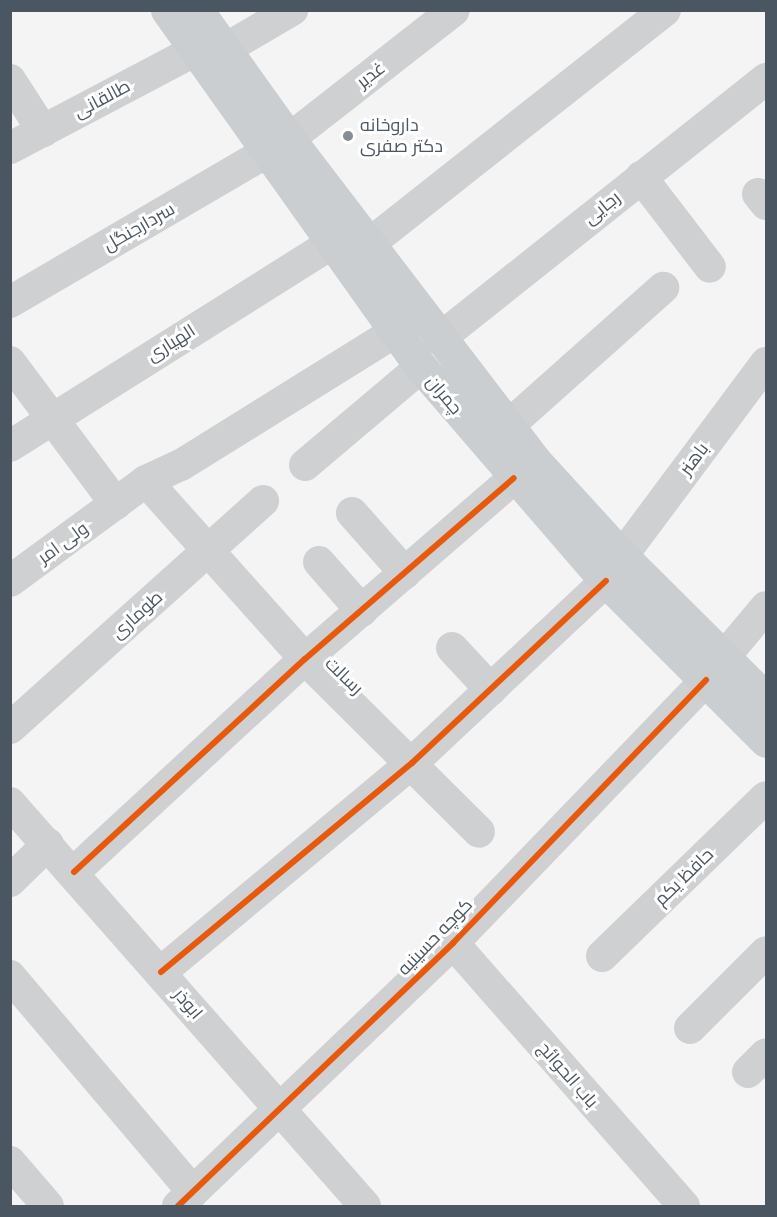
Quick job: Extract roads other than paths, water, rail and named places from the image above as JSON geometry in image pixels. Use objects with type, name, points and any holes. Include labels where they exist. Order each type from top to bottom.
[{"type":"main road","name":"چمران","points":[[167,10],[210,50],[278,145],[332,243],[421,367],[514,478],[614,569],[715,669],[766,741]]},
{"type":"main road","name":"چمران","points":[[197,10],[210,50]]},
{"type":"main road","name":"چمران","points":[[278,145],[369,244],[614,569]]},
{"type":"main road","name":"چمران","points":[[715,669],[766,699]]},
{"type":"street","name":"طالقانی","points":[[10,148],[292,10]]},
{"type":"street","name":"غدیر","points":[[278,145],[454,10]]},
{"type":"street","points":[[369,244],[665,10]]},
{"type":"street","name":"رجایی","points":[[439,339],[766,79]]},
{"type":"street","points":[[10,80],[43,130]]},
{"type":"street","name":"سردارجنگل","points":[[10,302],[278,145]]},
{"type":"street","points":[[641,177],[710,267]]},
{"type":"street","name":"الهیاری","points":[[10,446],[51,418],[332,243]]},
{"type":"street","points":[[508,426],[663,288]]},
{"type":"street","name":"ولی امر","points":[[10,581],[146,481],[181,465],[395,332]]},
{"type":"street","points":[[10,362],[116,504]]},
{"type":"street","name":"باهنر","points":[[161,972],[412,763],[491,690],[614,569],[766,363]]},
{"type":"street","points":[[305,465],[421,367]]},
{"type":"street","points":[[74,872],[305,659],[514,478]]},
{"type":"street","name":"رسالت","points":[[146,481],[305,659],[479,832]]},
{"type":"street","name":"طوماری","points":[[10,728],[263,501]]},
{"type":"street","points":[[352,513],[405,573]]},
{"type":"street","points":[[320,562],[362,611]]},
{"type":"street","name":"کوچه حسینیه","points":[[186,1199],[279,1113],[453,943],[715,669],[766,607]]},
{"type":"street","points":[[452,648],[491,690]]},
{"type":"street","name":"حافظ یکم","points":[[602,956],[766,797]]},
{"type":"street","name":"ابوذر","points":[[10,803],[161,972],[279,1113],[365,1206]]},
{"type":"street","points":[[10,881],[48,844]]},
{"type":"street","name":"باب الحوائج","points":[[453,943],[684,1206]]},
{"type":"street","points":[[690,1028],[766,952]]},
{"type":"street","points":[[10,976],[186,1199]]},
{"type":"street","points":[[10,1162],[48,1206]]},
{"type":"place","name":"داروخانه دکتر صفری","points":[[348,136]]}]
